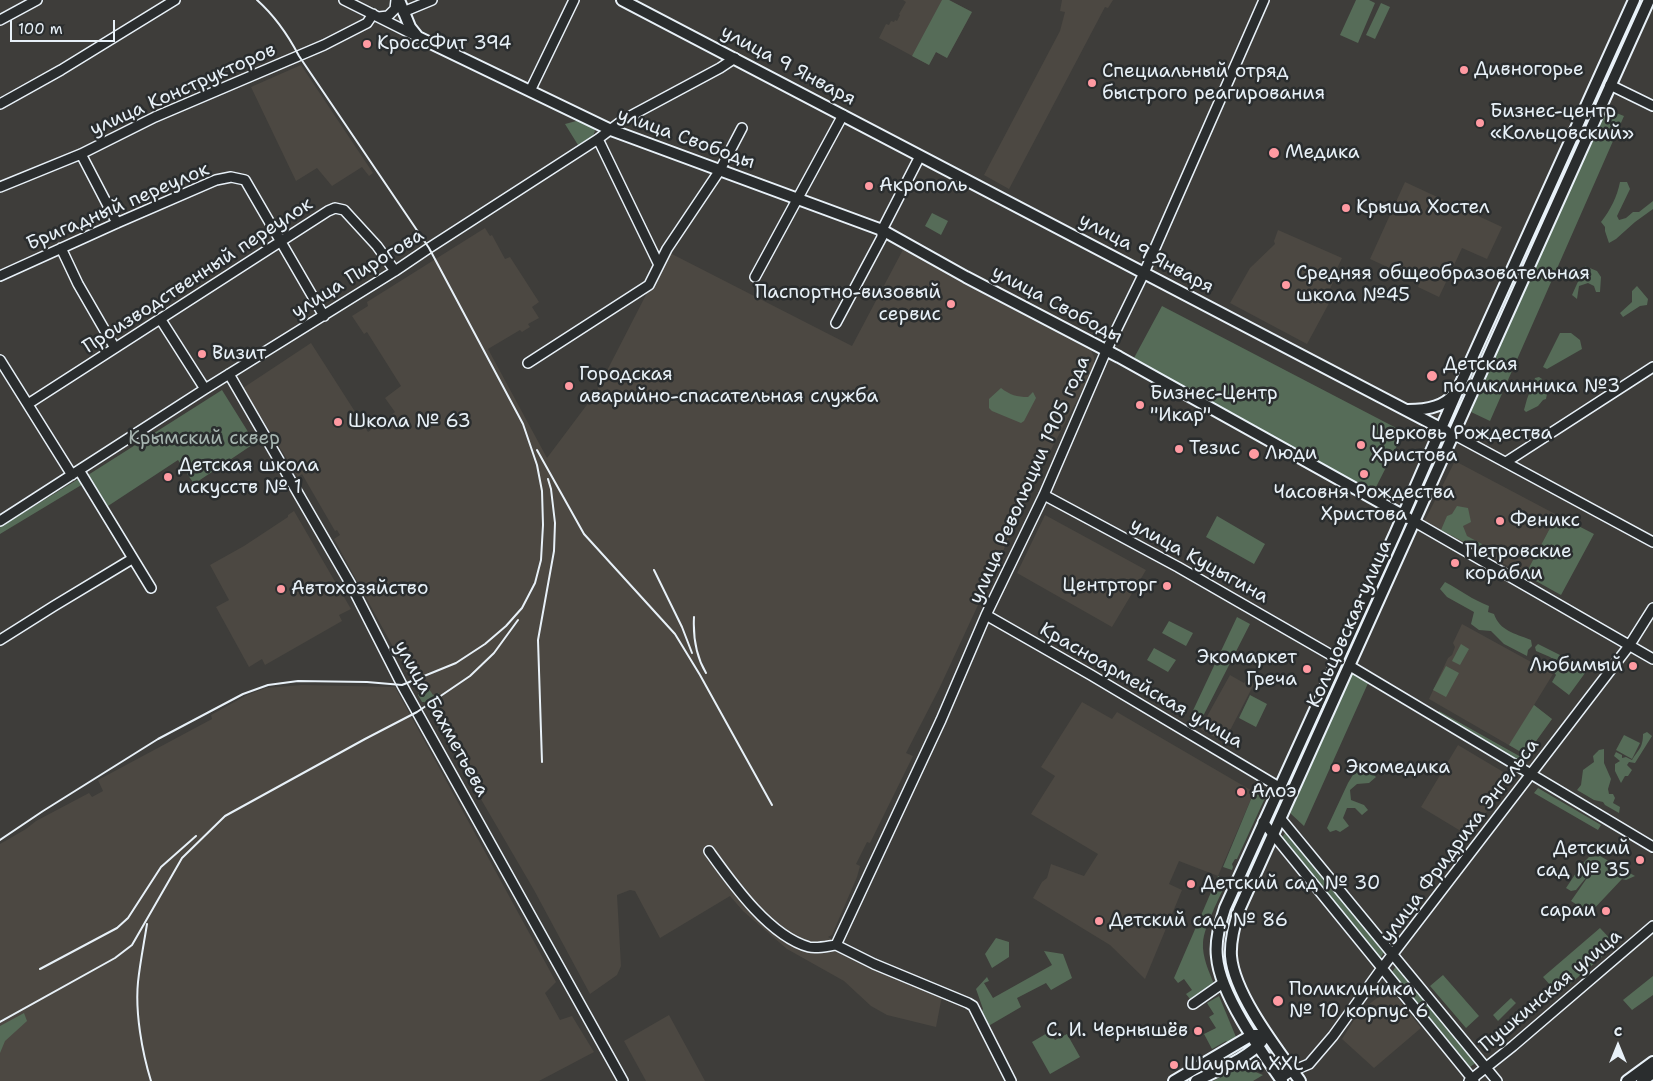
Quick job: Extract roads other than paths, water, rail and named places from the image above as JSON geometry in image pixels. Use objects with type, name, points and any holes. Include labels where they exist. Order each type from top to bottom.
[{"type":"main road","points":[[397,0],[410,27],[418,37]]},
{"type":"main road","name":"улица 9 Января","points":[[622,0],[1453,434]]},
{"type":"main road","name":"Кольцовская улица","points":[[1277,1080],[1223,983],[1216,949],[1219,927],[1225,908],[1403,515],[1458,387],[1634,0]]},
{"type":"main road","name":"Кольцовская улица","points":[[1300,1081],[1267,1034],[1235,974],[1231,956],[1234,928],[1239,910],[1649,0]]},
{"type":"main road","name":"улица Свободы","points":[[418,37],[611,130],[882,230],[1106,351],[1415,522]]},
{"type":"main road","points":[[1559,165],[1565,170],[1573,171]]},
{"type":"main road","points":[[1406,410],[1422,409],[1441,403],[1453,397],[1458,387]]},
{"type":"main road","points":[[1174,1081],[1252,1035],[1267,1034]]},
{"type":"main road","points":[[1196,1081],[1258,1046],[1267,1034]]},
{"type":"main road","points":[[1626,1081],[1653,1062]]},
{"type":"main road","points":[[1642,1081],[1653,1073]]},
{"type":"street","points":[[0,20],[37,0]]},
{"type":"street","points":[[0,104],[61,70],[175,0]]},
{"type":"street","name":"улица Свободы","points":[[344,0],[418,37]]},
{"type":"street","points":[[376,15],[388,16],[395,9],[397,0]]},
{"type":"street","points":[[403,12],[432,0]]},
{"type":"street","points":[[530,91],[574,0]]},
{"type":"street","name":"улица Революции 1905 года","points":[[836,945],[941,720],[986,615],[1044,495],[1106,351],[1144,273],[1264,0]]},
{"type":"street","name":"улица Конструкторов","points":[[0,187],[81,154],[155,117],[324,45],[367,22],[376,15]]},
{"type":"street","name":"улица Пирогова","points":[[0,521],[205,389],[395,271],[598,140],[623,120],[735,58]]},
{"type":"street","points":[[1610,85],[1653,106]]},
{"type":"street","points":[[755,277],[843,115]]},
{"type":"street","points":[[528,363],[649,285],[667,249],[720,170],[742,128]]},
{"type":"street","points":[[598,140],[658,266]]},
{"type":"street","points":[[81,154],[116,223]]},
{"type":"street","points":[[836,323],[882,238],[882,230],[920,156]]},
{"type":"street","name":"Бригадный переулок","points":[[0,276],[216,180],[231,177],[245,180],[324,316]]},
{"type":"street","name":"Производственный переулок","points":[[28,404],[335,208],[344,210],[377,246],[395,271]]},
{"type":"street","points":[[61,248],[78,284],[115,348]]},
{"type":"street","points":[[161,320],[205,389]]},
{"type":"street","points":[[0,360],[151,588]]},
{"type":"street","points":[[1506,462],[1653,367]]},
{"type":"street","name":"улица Бахметьева","points":[[229,374],[350,583],[402,685],[623,1081]]},
{"type":"street","name":"улица 9 Января","points":[[1453,434],[1653,542]]},
{"type":"street","name":"улица Куцыгина","points":[[1044,495],[1178,567],[1338,659]]},
{"type":"street","name":"улица Свободы","points":[[1415,522],[1653,659]]},
{"type":"street","points":[[0,640],[132,559]]},
{"type":"street","name":"улица Фридриха Энгельса","points":[[1277,1080],[1309,1064],[1333,1036],[1382,968],[1629,646],[1653,608]]},
{"type":"street","name":"Красноармейская улица","points":[[986,615],[1280,787]]},
{"type":"street","points":[[1350,666],[1653,848]]},
{"type":"street","points":[[1280,819],[1498,1081]]},
{"type":"street","points":[[1264,822],[1472,1080]]},
{"type":"street","points":[[709,851],[738,891],[786,937],[811,948],[836,945],[874,964],[973,1006],[1011,1081]]},
{"type":"street","name":"Пушкинская улица","points":[[1472,1080],[1653,926]]},
{"type":"street","points":[[1193,1004],[1223,983]]},
{"type":"railway","points":[[0,840],[158,739],[243,694],[268,685],[298,681],[367,682],[402,685],[456,663],[485,644],[506,626],[522,608],[535,583],[541,560],[542,491],[537,465],[523,424],[429,248],[299,56],[286,33],[257,0]]},
{"type":"railway","points":[[537,450],[584,534],[675,634],[700,675],[772,805]]},
{"type":"railway","points":[[542,762],[538,640],[554,551],[555,523],[548,479]]},
{"type":"railway","points":[[654,570],[682,627],[692,653]]},
{"type":"railway","points":[[694,617],[696,646],[706,673]]},
{"type":"railway","points":[[0,1022],[115,958],[132,945],[182,858],[225,816],[417,712],[470,676],[494,653],[518,620]]},
{"type":"railway","points":[[40,969],[117,928],[128,918],[161,867],[196,836]]},
{"type":"railway","points":[[147,924],[137,994],[142,1045],[151,1081]]},
{"type":"place","name":"КроссФит 394","points":[[367,44]]},
{"type":"place","name":"Дивногорье","points":[[1464,70]]},
{"type":"place","name":"Специальный отряд быстрого реагирования","points":[[1092,83]]},
{"type":"place","name":"Бизнес-центр «Кольцовский»","points":[[1480,123]]},
{"type":"place","name":"Медика","points":[[1274,153]]},
{"type":"place","name":"Акрополь","points":[[869,186]]},
{"type":"place","name":"Крыша Хостел","points":[[1346,208]]},
{"type":"place","name":"Средняя общеобразовательная школа №45","points":[[1286,285]]},
{"type":"place","name":"Паспортно-визовый сервис","points":[[951,304]]},
{"type":"place","name":"Визит","points":[[202,354]]},
{"type":"place","name":"Детская поликлинника №3","points":[[1432,376]]},
{"type":"place","name":"Городская аварийно-спасательная служба","points":[[569,386]]},
{"type":"place","name":"Бизнес-Центр \"Икар\"","points":[[1140,405]]},
{"type":"place","name":"Школа № 63","points":[[338,422]]},
{"type":"place","name":"Церковь Рождества Христова","points":[[1361,445]]},
{"type":"place","name":"Тезис","points":[[1179,449]]},
{"type":"place","name":"Люди","points":[[1254,454]]},
{"type":"place","name":"Часовня Рождества Христова","points":[[1364,474]]},
{"type":"place","name":"Детская школа искусств № 1","points":[[168,477]]},
{"type":"place","name":"Феникс","points":[[1500,521]]},
{"type":"place","name":"Петровские корабли","points":[[1455,563]]},
{"type":"place","name":"Центрторг","points":[[1167,586]]},
{"type":"place","name":"Автохозяйство","points":[[281,589]]},
{"type":"place","name":"Любимый","points":[[1633,666]]},
{"type":"place","name":"Экомаркет Греча","points":[[1307,669]]},
{"type":"place","name":"Экомедика","points":[[1336,768]]},
{"type":"place","name":"Алоэ","points":[[1241,792]]},
{"type":"place","name":"Детский сад № 35","points":[[1640,860]]},
{"type":"place","name":"Детский сад № 30","points":[[1191,884]]},
{"type":"place","name":"сараи","points":[[1606,911]]},
{"type":"place","name":"Детский сад № 86","points":[[1099,921]]},
{"type":"place","name":"Поликлиника № 10 корпус 6","points":[[1278,1001]]},
{"type":"place","name":"С. И. Чернышёв","points":[[1198,1031]]},
{"type":"place","name":"Шаурма XXL","points":[[1174,1065]]},
{"type":"park label","name":"Крымский сквер","points":[[204,439]]}]
